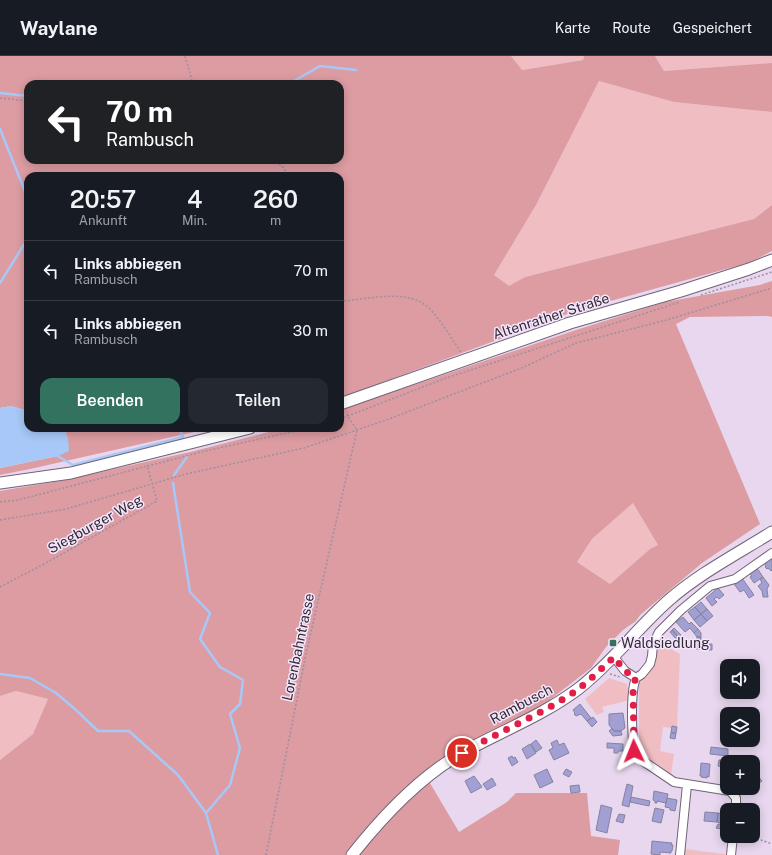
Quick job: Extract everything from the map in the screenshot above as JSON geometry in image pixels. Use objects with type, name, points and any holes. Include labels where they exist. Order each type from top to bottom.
[{"type":"street","name":"Altenrather Straße","points":[[344,403],[570,323],[681,291],[772,260]]},
{"type":"street","points":[[0,483],[71,472],[234,432]]},
{"type":"street","name":"Rambusch","points":[[352,855],[396,804],[429,775],[458,755],[517,725],[578,689],[614,657],[670,599],[723,561],[772,532]]},
{"type":"street","points":[[634,682],[650,664],[653,644],[659,632],[675,615],[710,586],[735,579],[772,553]]},
{"type":"street","points":[[614,657],[634,682],[634,751],[643,762],[674,782],[687,785],[726,789],[736,798],[736,803]]},
{"type":"street","points":[[680,855],[687,785]]},
{"type":"street","points":[[731,855],[735,843]]},
{"type":"path","points":[[185,56],[192,80]]},
{"type":"path","points":[[0,98],[24,101]]},
{"type":"path","points":[[279,164],[286,172]]},
{"type":"path","points":[[698,296],[772,272]]},
{"type":"path","points":[[0,520],[66,509],[186,474],[304,448],[389,419],[524,367],[576,343],[662,321],[772,288]]},
{"type":"path","points":[[344,301],[403,296],[415,299],[429,309],[467,360]]},
{"type":"path","points":[[344,418],[446,378],[683,301]]},
{"type":"path","points":[[348,417],[357,430]]},
{"type":"path","name":"Lorenbahntrasse","points":[[266,855],[306,654],[357,430]]},
{"type":"path","points":[[0,502],[18,500],[201,452],[290,432]]},
{"type":"path","name":"Siegburger Weg","points":[[0,587],[157,501],[143,454]]},
{"type":"path","points":[[605,676],[609,673],[634,682]]},
{"type":"path","points":[[760,840],[772,844]]},
{"type":"shaded area","points":[[0,56],[511,56],[522,70],[583,60],[584,56],[655,56],[664,71],[772,63],[772,112],[674,102],[599,81],[536,205],[494,275],[509,286],[525,277],[754,219],[772,205],[772,251],[751,262],[578,310],[344,397],[344,172],[24,172],[24,410],[11,406],[0,408]]},
{"type":"shaded area","points":[[511,56],[584,56],[583,60],[521,70]]},
{"type":"shaded area","points":[[655,56],[772,56],[772,63],[664,71]]},
{"type":"shaded area","points":[[599,81],[674,102],[772,112],[772,205],[754,219],[525,277],[509,287],[494,275],[536,205]]},
{"type":"shaded area","points":[[772,281],[772,317],[690,317],[676,324],[760,524],[702,563],[640,615],[636,621],[623,630],[606,647],[591,668],[543,705],[479,738],[424,773],[459,832],[507,802],[516,793],[587,793],[591,836],[620,840],[618,855],[0,855],[0,760],[33,734],[48,699],[16,691],[0,696],[0,491],[65,480],[190,452],[269,432],[344,432],[344,409],[573,331],[665,302],[760,285]],"holes":[[[633,503],[658,545],[650,549],[610,584],[577,562],[592,539]]]},
{"type":"shaded area","points":[[65,432],[194,432],[0,475],[0,468],[58,456],[68,439]]},
{"type":"shaded area","points":[[633,503],[658,545],[650,549],[610,584],[577,562],[592,539]]},
{"type":"shaded area","points":[[659,636],[669,648],[680,654],[677,727],[663,727],[660,751],[674,754],[671,775],[644,755],[639,746],[639,683],[649,672],[655,662]]},
{"type":"shaded area","points":[[609,678],[627,684],[630,700],[602,707],[604,712],[597,715],[585,699]]},
{"type":"shaded area","points":[[16,691],[48,699],[33,734],[0,760],[0,696]]},
{"type":"shaded area","points":[[685,849],[725,854],[725,855],[685,855]]},
{"type":"water","points":[[11,406],[24,410],[24,432],[65,432],[68,439],[69,451],[58,456],[0,468],[0,408]]},
{"type":"building","points":[[772,557],[771,571],[765,567],[766,566],[764,563]]},
{"type":"building","points":[[757,568],[763,577],[754,583],[750,577],[752,576],[749,573]]},
{"type":"building","points":[[763,577],[769,585],[767,589],[768,597],[763,597],[762,591],[758,586],[762,583],[760,579]]},
{"type":"building","points":[[742,578],[754,595],[749,598],[744,590],[740,592],[734,584]]},
{"type":"building","points":[[718,588],[724,595],[719,599],[717,597],[714,599],[717,602],[712,606],[706,598]]},
{"type":"building","points":[[701,602],[707,609],[701,614],[695,607]]},
{"type":"building","points":[[695,607],[701,614],[694,620],[688,612]]},
{"type":"building","points":[[707,609],[713,616],[707,621],[701,614]]},
{"type":"building","points":[[701,614],[707,621],[700,627],[694,620]]},
{"type":"building","points":[[683,617],[689,624],[691,622],[698,629],[694,633],[690,628],[685,632],[676,622]]},
{"type":"building","points":[[674,628],[681,635],[678,637],[672,630]]},
{"type":"building","points":[[698,629],[701,633],[701,637],[697,637],[694,633]]},
{"type":"building","points":[[672,630],[678,637],[676,639],[670,632]]},
{"type":"building","points":[[697,637],[701,637],[700,649],[696,649]]},
{"type":"building","points":[[709,644],[712,644],[712,650],[708,650]]},
{"type":"building","points":[[580,704],[591,718],[587,721],[581,714],[576,716],[574,714],[575,713],[573,710]]},
{"type":"building","points":[[623,713],[625,728],[621,731],[614,731],[609,725],[609,714]]},
{"type":"building","points":[[593,717],[597,722],[592,727],[587,721]]},
{"type":"building","points":[[672,726],[677,727],[676,733],[671,733]]},
{"type":"building","points":[[612,728],[614,731],[621,731],[622,735],[613,736],[609,731]]},
{"type":"building","points":[[671,733],[676,733],[675,739],[670,738]]},
{"type":"building","points":[[536,740],[542,748],[536,752],[531,744]]},
{"type":"building","points":[[557,740],[559,745],[564,743],[569,753],[554,760],[549,750],[553,748],[551,743]]},
{"type":"building","points":[[607,743],[623,744],[623,751],[614,753],[614,748],[607,748]]},
{"type":"building","points":[[530,744],[536,753],[527,759],[522,749]]},
{"type":"building","points":[[711,747],[728,749],[728,755],[710,754]]},
{"type":"building","points":[[512,756],[513,758],[515,757],[518,762],[512,766],[508,758]]},
{"type":"building","points":[[701,763],[710,764],[709,777],[707,776],[707,778],[700,776]]},
{"type":"building","points":[[547,769],[553,782],[540,788],[534,775]]},
{"type":"building","points":[[566,769],[572,772],[569,777],[563,774]]},
{"type":"building","points":[[474,776],[482,787],[471,793],[465,781]]},
{"type":"building","points":[[492,778],[496,785],[487,790],[483,784]]},
{"type":"building","points":[[627,784],[633,786],[629,807],[622,805]]},
{"type":"building","points":[[579,785],[580,792],[571,793],[570,786]]},
{"type":"building","points":[[654,791],[668,794],[666,803],[657,801],[657,803],[655,803],[653,800]]},
{"type":"building","points":[[631,797],[650,801],[649,806],[630,802]]},
{"type":"building","points":[[667,798],[677,800],[675,811],[665,807]]},
{"type":"building","points":[[601,805],[612,808],[607,833],[596,830]]},
{"type":"building","points":[[655,808],[664,810],[661,823],[652,821]]},
{"type":"building","points":[[705,812],[718,813],[717,822],[704,821]]},
{"type":"building","points":[[718,813],[720,814],[720,823],[717,822]]},
{"type":"building","points":[[619,814],[625,815],[623,823],[616,821]]},
{"type":"building","points":[[718,824],[720,824],[720,829],[716,828]]},
{"type":"building","points":[[652,841],[672,843],[671,853],[660,852],[660,855],[651,854]]},
{"type":"waterway","points":[[296,80],[320,66],[356,70]]},
{"type":"waterway","points":[[0,93],[24,96]]},
{"type":"waterway","points":[[0,129],[24,189]]},
{"type":"waterway","points":[[0,283],[24,245]]},
{"type":"waterway","points":[[56,455],[73,465],[183,437],[181,432]]},
{"type":"waterway","points":[[174,475],[187,457]]},
{"type":"waterway","points":[[173,483],[190,592],[210,613],[200,639],[220,667],[243,680],[240,704],[230,714],[240,748],[230,785],[206,813]]},
{"type":"waterway","points":[[0,674],[30,678],[56,693],[98,731],[129,731],[178,775],[206,813],[218,855]]},
{"type":"place","name":"Waldsiedlung","points":[[613,643]]},
{"type":"route","points":[[462,753],[517,725],[561,700],[578,689],[614,657],[625,671],[636,678],[633,685],[634,751]]}]
